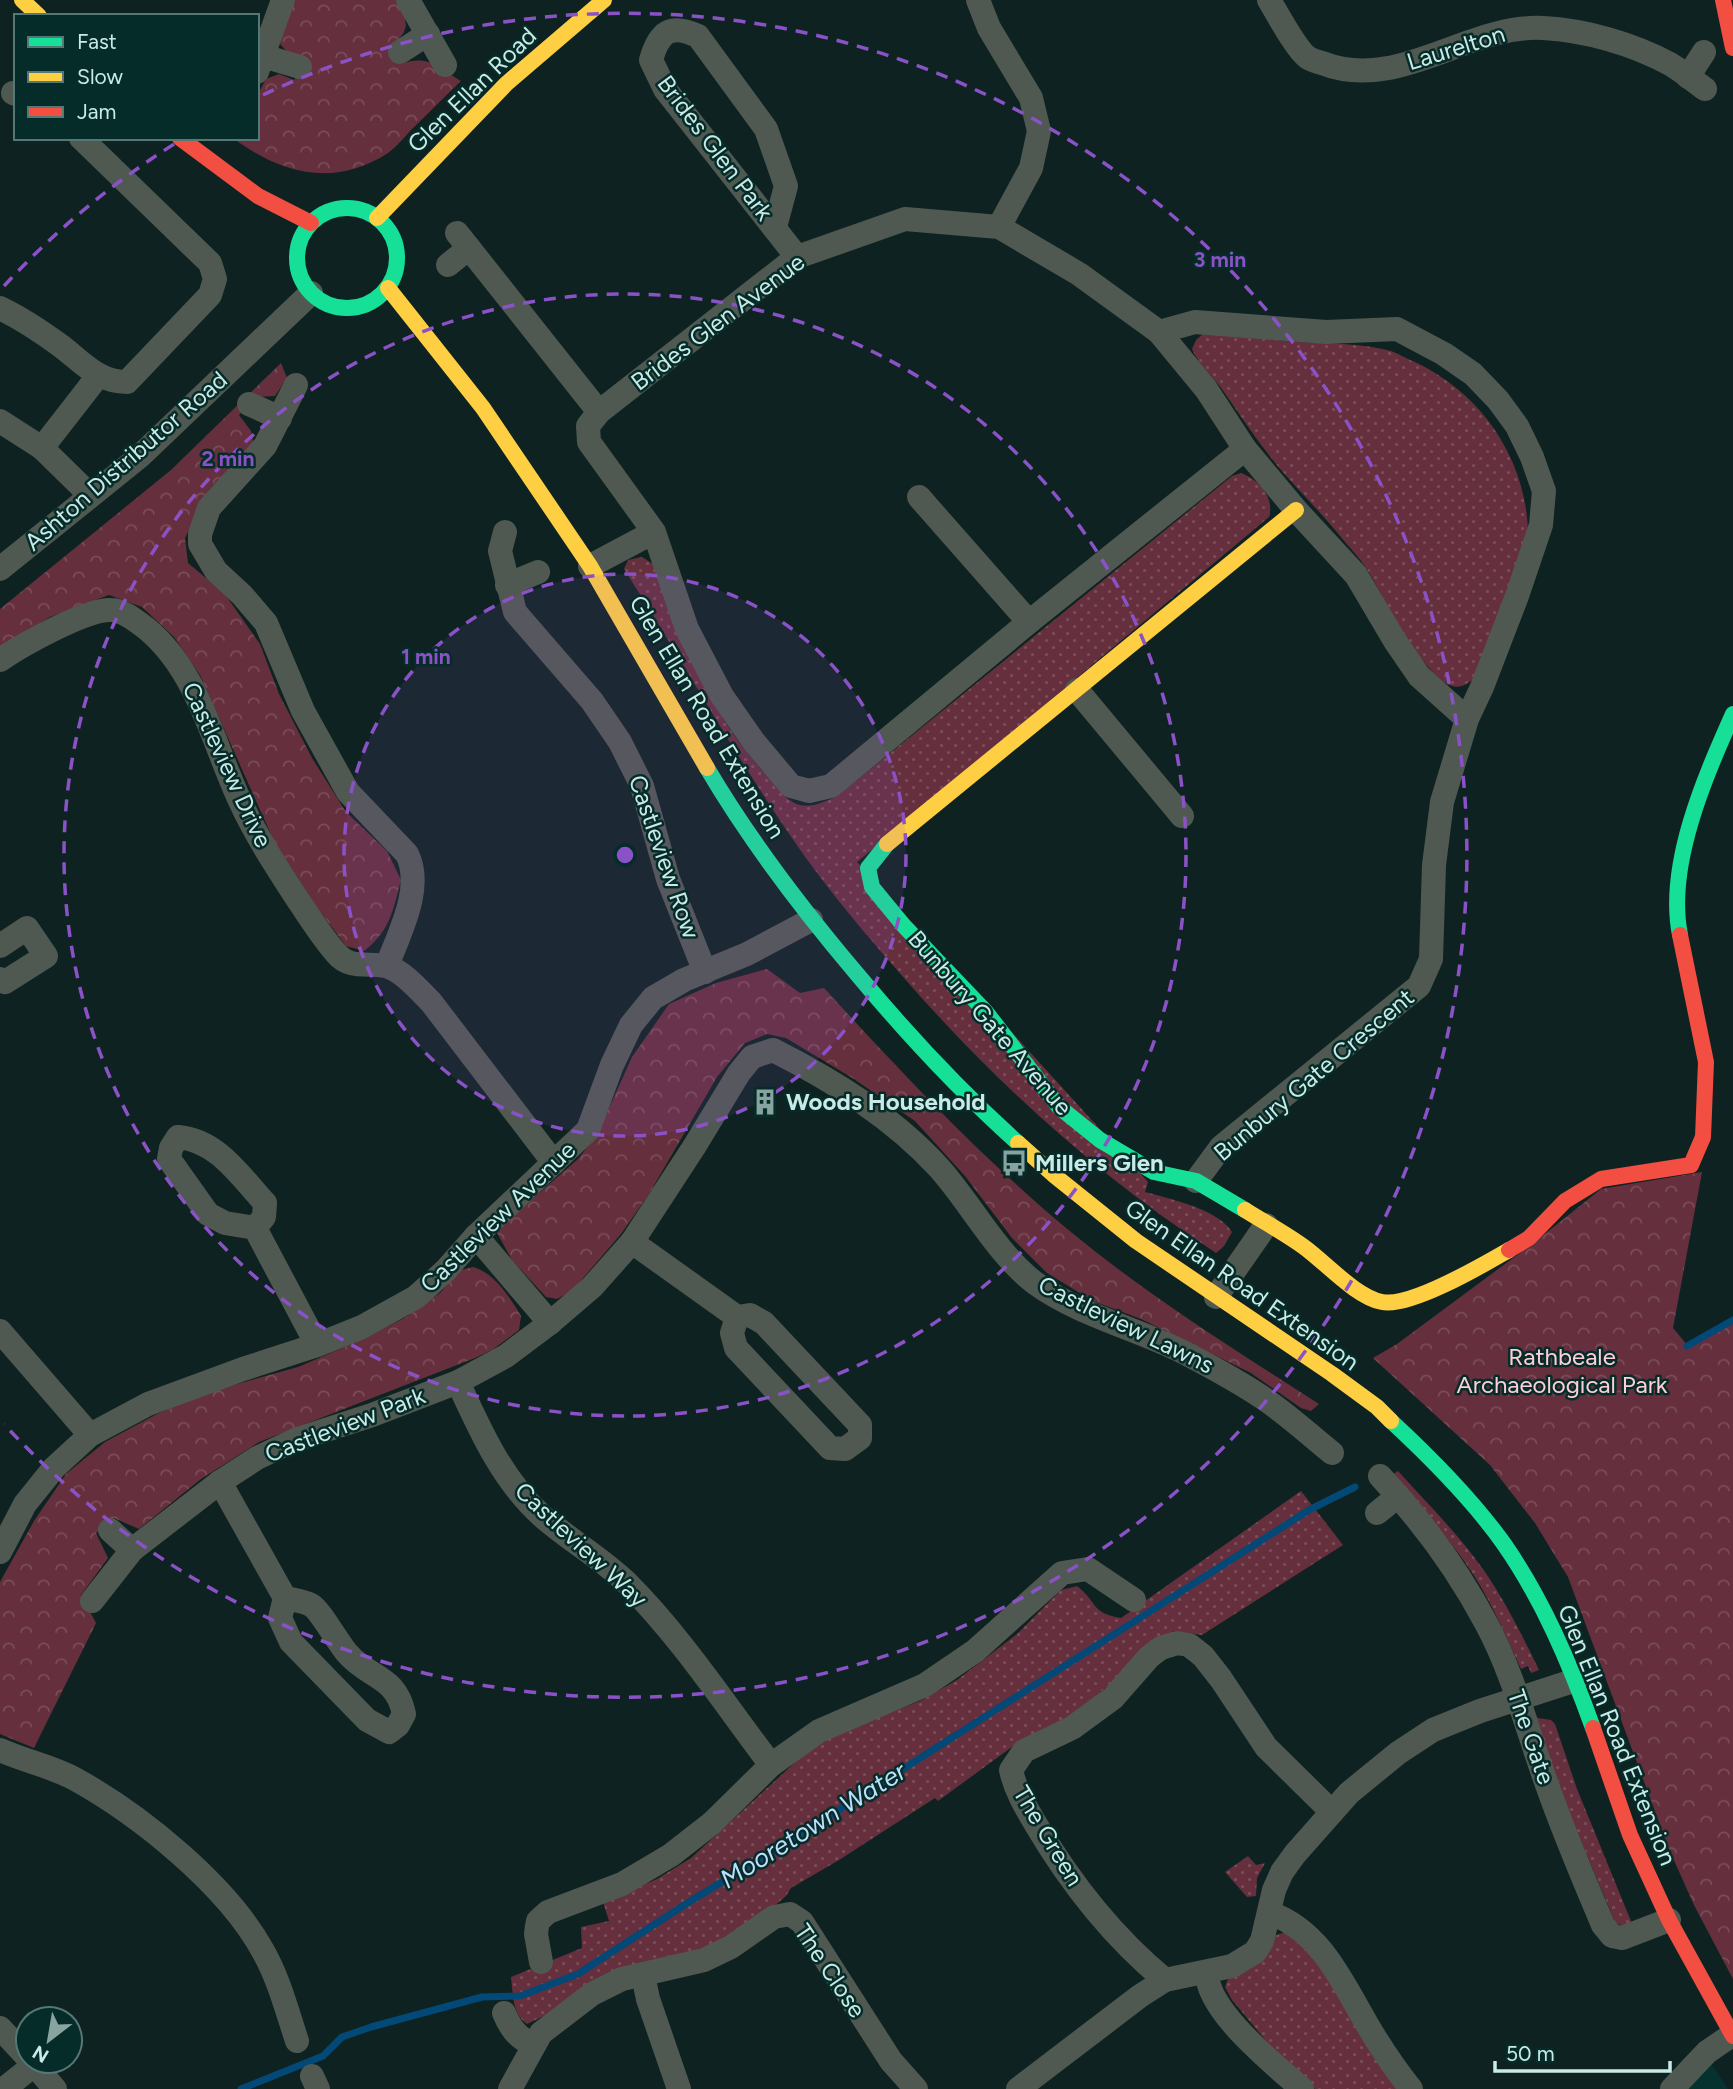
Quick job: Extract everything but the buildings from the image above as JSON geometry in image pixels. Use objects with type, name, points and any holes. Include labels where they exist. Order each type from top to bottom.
[{"type":"street","points":[[22,0],[37,14]]},
{"type":"street","points":[[283,0],[260,64],[300,68]]},
{"type":"street","points":[[408,0],[445,65]]},
{"type":"street","name":"Glen Ellan Road","points":[[377,218],[506,85],[604,0]]},
{"type":"street","points":[[978,0],[989,28],[1031,98],[1039,131],[1031,168],[999,228]]},
{"type":"street","name":"Laurelton","points":[[1269,0],[1307,57],[1338,70],[1373,72],[1412,63],[1498,33],[1542,27],[1628,46],[1671,65],[1697,83],[1704,52]]},
{"type":"street","points":[[1723,0],[1733,48]]},
{"type":"street","name":"Brides Glen Park","points":[[775,227],[786,186],[766,129],[698,36],[684,29],[667,32],[656,43],[651,60],[665,89],[797,257]]},
{"type":"street","points":[[400,52],[428,34]]},
{"type":"street","points":[[0,308],[60,346],[98,376],[114,382],[127,382],[210,295],[215,279],[209,263],[83,140]]},
{"type":"street","points":[[183,140],[258,196],[311,223]]},
{"type":"street","points":[[351,208],[365,211],[389,229],[396,243],[398,259],[395,275],[378,299],[365,306],[350,309],[322,302],[311,293],[302,280],[298,266],[298,250],[302,236],[311,223],[336,209],[351,208]]},
{"type":"street","name":"Brides Glen Avenue","points":[[598,412],[797,257],[905,219],[999,228],[1079,274],[1159,332],[1206,389],[1245,449]]},
{"type":"street","points":[[448,265],[463,240],[598,412],[588,426],[589,442],[654,532],[687,629],[722,696],[754,742],[791,786],[808,791],[831,786],[1029,622],[1245,449],[1356,575],[1419,676],[1467,719]]},
{"type":"street","name":"Glen Ellan Road Extension","points":[[388,288],[482,408],[590,566],[712,776],[811,920],[904,1030],[980,1109],[1055,1177],[1136,1241],[1377,1407],[1459,1490],[1503,1543],[1536,1598],[1576,1680],[1630,1835],[1669,1920],[1733,2035]]},
{"type":"street","name":"Ashton Distributor Road","points":[[0,569],[139,457],[311,293]]},
{"type":"street","name":"Bunbury Gate Crescent","points":[[1159,332],[1195,322],[1326,332],[1398,329],[1444,354],[1473,374],[1498,400],[1517,426],[1544,491],[1541,525],[1512,609],[1467,719],[1442,802],[1434,865],[1431,959],[1419,986],[1221,1147],[1196,1181]]},
{"type":"street","points":[[41,448],[98,376]]},
{"type":"street","points":[[296,385],[265,446],[209,508],[200,534],[200,544],[216,570],[266,623],[303,711],[348,792],[407,853],[412,864],[409,905],[387,967]]},
{"type":"street","points":[[249,404],[280,418]]},
{"type":"street","points":[[0,421],[41,448],[90,495]]},
{"type":"street","points":[[919,497],[1029,622]]},
{"type":"street","name":"Bunbury Gate Avenue","points":[[1296,510],[882,848],[868,868],[872,887],[904,926],[986,1012],[1059,1107],[1100,1140],[1154,1172],[1196,1181],[1302,1245],[1358,1293],[1384,1303],[1415,1298],[1487,1263],[1529,1238],[1565,1201],[1601,1179],[1691,1165],[1703,1137],[1706,1062],[1677,920],[1679,872],[1715,754],[1733,714]]},
{"type":"street","name":"Castleview Row","points":[[505,532],[500,551],[515,612],[592,701],[620,742],[642,786],[668,879],[705,972]]},
{"type":"street","points":[[590,566],[654,532]]},
{"type":"street","points":[[507,584],[538,572]]},
{"type":"street","name":"Castleview Drive","points":[[0,660],[23,645],[95,612],[111,610],[128,615],[155,634],[182,671],[210,725],[240,801],[272,860],[338,956],[356,966],[387,967],[410,981],[431,1002],[554,1163]]},
{"type":"street","points":[[1077,690],[1182,816]]},
{"type":"street","name":"Castleview Avenue","points":[[0,1552],[25,1504],[54,1468],[90,1435],[148,1404],[362,1327],[416,1297],[588,1130],[612,1065],[631,1025],[653,998],[684,980],[747,954],[811,920]]},
{"type":"street","points":[[0,946],[27,928],[46,957],[5,982],[0,979]]},
{"type":"street","name":"Castleview Lawns","points":[[739,1073],[752,1057],[773,1050],[878,1112],[912,1140],[934,1163],[1009,1257],[1035,1282],[1068,1301],[1181,1351],[1228,1376],[1266,1400],[1332,1453]]},
{"type":"street","name":"Castleview Park","points":[[92,1601],[131,1550],[220,1482],[257,1458],[295,1440],[372,1415],[458,1382],[506,1356],[550,1323],[592,1287],[632,1242],[739,1073]]},
{"type":"street","points":[[1216,1297],[1266,1225]]},
{"type":"street","points":[[254,1228],[317,1345]]},
{"type":"street","points":[[476,1236],[550,1323]]},
{"type":"street","points":[[632,1242],[737,1317],[750,1315],[764,1323],[860,1425],[860,1438],[845,1449],[830,1448],[736,1348],[733,1333],[737,1317]]},
{"type":"street","points":[[0,1331],[90,1435]]},
{"type":"street","name":"Castleview Way","points":[[458,1382],[480,1429],[505,1473],[520,1493],[541,1515],[633,1589],[667,1627],[771,1765]]},
{"type":"street","name":"The Gate","points":[[1380,1476],[1437,1546],[1486,1622],[1518,1699],[1567,1840],[1603,1925],[1612,1937],[1622,1938],[1669,1920]]},
{"type":"street","points":[[220,1482],[285,1598],[280,1618],[291,1642],[367,1720],[389,1732],[398,1725],[404,1714],[401,1699],[384,1679],[349,1656],[313,1606],[285,1598]]},
{"type":"street","points":[[1377,1513],[1398,1496]]},
{"type":"street","points":[[110,1530],[131,1550]]},
{"type":"street","points":[[541,1962],[537,1926],[538,1921],[548,1912],[622,1884],[671,1855],[712,1824],[771,1765],[820,1731],[925,1685],[975,1651],[1062,1573],[1088,1569],[1134,1600]]},
{"type":"street","name":"The Green","points":[[1165,1980],[1144,1963],[1104,1920],[1042,1835],[1013,1782],[1011,1770],[1024,1751],[1072,1728],[1113,1698],[1149,1657],[1161,1648],[1177,1643],[1189,1646],[1203,1656],[1222,1679],[1266,1746],[1332,1812]]},
{"type":"street","points":[[1018,2089],[1036,2073],[1165,1980],[1232,1966],[1255,1952],[1262,1941],[1274,1890],[1282,1872],[1294,1854],[1369,1774],[1433,1730],[1576,1680]]},
{"type":"street","points":[[1,1754],[40,1763],[74,1779],[127,1811],[209,1883],[248,1926],[264,1952],[297,2041]]},
{"type":"street","points":[[1270,1913],[1300,1927],[1340,1974],[1367,2024],[1411,2089]]},
{"type":"street","name":"The Close","points":[[510,2089],[541,2033],[592,1994],[622,1979],[704,1960],[731,1947],[774,1917],[790,1914],[802,1922],[891,2061],[916,2089]]},
{"type":"street","points":[[1207,1973],[1207,1985],[1238,2031],[1302,2089]]},
{"type":"street","points":[[643,1975],[648,2000],[679,2089]]},
{"type":"street","points":[[504,2013],[511,2029],[533,2045]]},
{"type":"street","points":[[0,2028],[14,2045]]},
{"type":"street","points":[[1678,2087],[1707,2052],[1733,2035]]},
{"type":"street","points":[[4,2089],[23,2075]]},
{"type":"street","points":[[40,2075],[55,2089]]},
{"type":"shaded area","points":[[1712,2065],[1728,2089],[1685,2089],[1703,2070]]},
{"type":"green space","points":[[291,0],[396,0],[406,26],[401,36],[389,46],[401,64],[426,61],[461,81],[394,148],[368,164],[328,173],[289,168],[236,140],[259,140],[259,92],[266,79],[279,74],[294,80],[303,62],[290,55],[280,44]]},
{"type":"green space","points":[[1204,333],[1357,345],[1391,351],[1439,375],[1460,391],[1496,431],[1519,479],[1528,532],[1476,677],[1461,686],[1449,685],[1422,659],[1363,564],[1273,461],[1199,361],[1192,349],[1196,340]]},
{"type":"green space","points":[[281,363],[287,378],[275,396],[255,397],[239,415],[251,431],[254,444],[209,490],[185,538],[188,563],[224,593],[260,644],[279,694],[312,758],[346,812],[387,851],[401,880],[385,928],[364,951],[346,946],[315,905],[273,839],[200,675],[174,637],[142,607],[109,595],[50,617],[0,647],[0,609],[171,470]]},
{"type":"green space","points":[[1241,473],[1254,480],[1268,496],[1269,517],[857,862],[1148,1182],[1145,1192],[1193,1206],[1225,1224],[1232,1232],[1224,1246],[1216,1253],[1131,1193],[1051,1126],[975,1055],[891,963],[826,884],[777,817],[624,569],[628,560],[642,557],[653,564],[686,650],[731,730],[785,796],[797,804],[814,805],[836,797],[1232,476]]},
{"type":"green space","points":[[767,969],[800,993],[824,988],[971,1142],[1050,1214],[1156,1296],[1319,1404],[1311,1411],[1301,1408],[1251,1373],[1141,1319],[1093,1301],[1047,1273],[1012,1238],[965,1176],[915,1121],[854,1079],[786,1038],[767,1034],[745,1043],[717,1077],[649,1194],[621,1234],[572,1291],[557,1299],[546,1297],[512,1260],[496,1231],[578,1159],[597,1135],[632,1057],[669,1004],[716,983]]},
{"type":"green space","name":"Rathbeale Archaeological Park","points":[[1702,1172],[1673,1328],[1688,1346],[1733,1320],[1733,1979],[1694,1905],[1669,1849],[1568,1577],[1535,1523],[1490,1465],[1373,1358],[1397,1344],[1536,1241],[1601,1189]]},
{"type":"green space","points":[[473,1267],[495,1280],[507,1294],[521,1316],[519,1330],[492,1350],[475,1358],[259,1442],[201,1479],[139,1529],[114,1518],[96,1533],[108,1558],[81,1595],[96,1623],[34,1748],[0,1734],[0,1582],[34,1521],[66,1474],[105,1442],[157,1414],[209,1392],[298,1367],[368,1337],[406,1317],[440,1293],[461,1270]]},
{"type":"green space","points":[[1398,1471],[1453,1531],[1483,1569],[1520,1631],[1539,1670],[1531,1673],[1528,1666],[1521,1669],[1475,1577],[1446,1537],[1392,1475]]},
{"type":"green space","points":[[1301,1491],[1343,1545],[1202,1635],[1173,1631],[1070,1718],[1020,1741],[938,1801],[935,1798],[791,1888],[778,1903],[716,1943],[527,2024],[518,2015],[511,1977],[582,1948],[581,1927],[609,1921],[603,1902],[657,1879],[691,1858],[802,1756],[838,1733],[920,1701],[957,1680],[1017,1634],[1061,1590],[1077,1586],[1099,1610],[1121,1618]]},
{"type":"green space","points":[[1537,1718],[1551,1720],[1555,1724],[1577,1789],[1633,1926],[1623,1927],[1615,1922],[1562,1796]]},
{"type":"green space","points":[[1248,1856],[1256,1865],[1265,1863],[1257,1878],[1256,1896],[1247,1897],[1225,1872]]},
{"type":"green space","points":[[1285,1932],[1323,1969],[1396,2089],[1315,2089],[1288,2067],[1232,2000],[1225,1987],[1228,1979],[1274,1936]]},
{"type":"waterway","name":"Mooretown Water","points":[[1687,1346],[1733,1320]]},
{"type":"waterway","name":"Mooretown Water","points":[[241,2089],[323,2056],[342,2037],[371,2027],[482,1997],[520,1996],[578,1974],[1309,1510],[1355,1487]]},
{"type":"traffic: fast","points":[[347,208],[375,216],[389,230],[397,258],[389,286],[375,300],[347,308],[319,300],[305,286],[297,258],[305,230],[319,216],[347,208]]},
{"type":"traffic: fast","points":[[1680,935],[1677,908],[1683,851],[1700,793],[1733,714]]},
{"type":"traffic: fast","points":[[707,768],[759,848],[837,949],[934,1062],[1018,1143]]},
{"type":"traffic: fast","points":[[887,844],[868,868],[872,887],[904,926],[986,1012],[1059,1107],[1100,1140],[1154,1172],[1196,1181],[1245,1210]]},
{"type":"traffic: fast","points":[[1391,1421],[1465,1495],[1492,1527],[1518,1565],[1554,1633],[1593,1728]]},
{"type":"traffic: slow","points":[[22,0],[37,14]]},
{"type":"traffic: slow","points":[[377,218],[506,84],[604,0]]},
{"type":"traffic: slow","points":[[388,288],[483,408],[590,566],[707,768]]},
{"type":"traffic: slow","points":[[887,844],[1296,510]]},
{"type":"traffic: slow","points":[[1018,1143],[1136,1241],[1332,1374],[1377,1407],[1391,1421]]},
{"type":"traffic: slow","points":[[1245,1210],[1304,1247],[1362,1294],[1382,1302],[1410,1299],[1428,1292],[1509,1250]]},
{"type":"traffic: jam","points":[[1723,0],[1733,48]]},
{"type":"traffic: jam","points":[[183,140],[258,196],[311,223]]},
{"type":"traffic: jam","points":[[1509,1250],[1529,1238],[1565,1201],[1601,1179],[1691,1165],[1703,1137],[1706,1062],[1680,935]]},
{"type":"traffic: jam","points":[[1593,1728],[1630,1835],[1669,1920],[1733,2036]]},
{"type":"place","name":"Woods Household","points":[[765,1102]]},
{"type":"place","name":"Millers Glen","points":[[1014,1163]]}]
